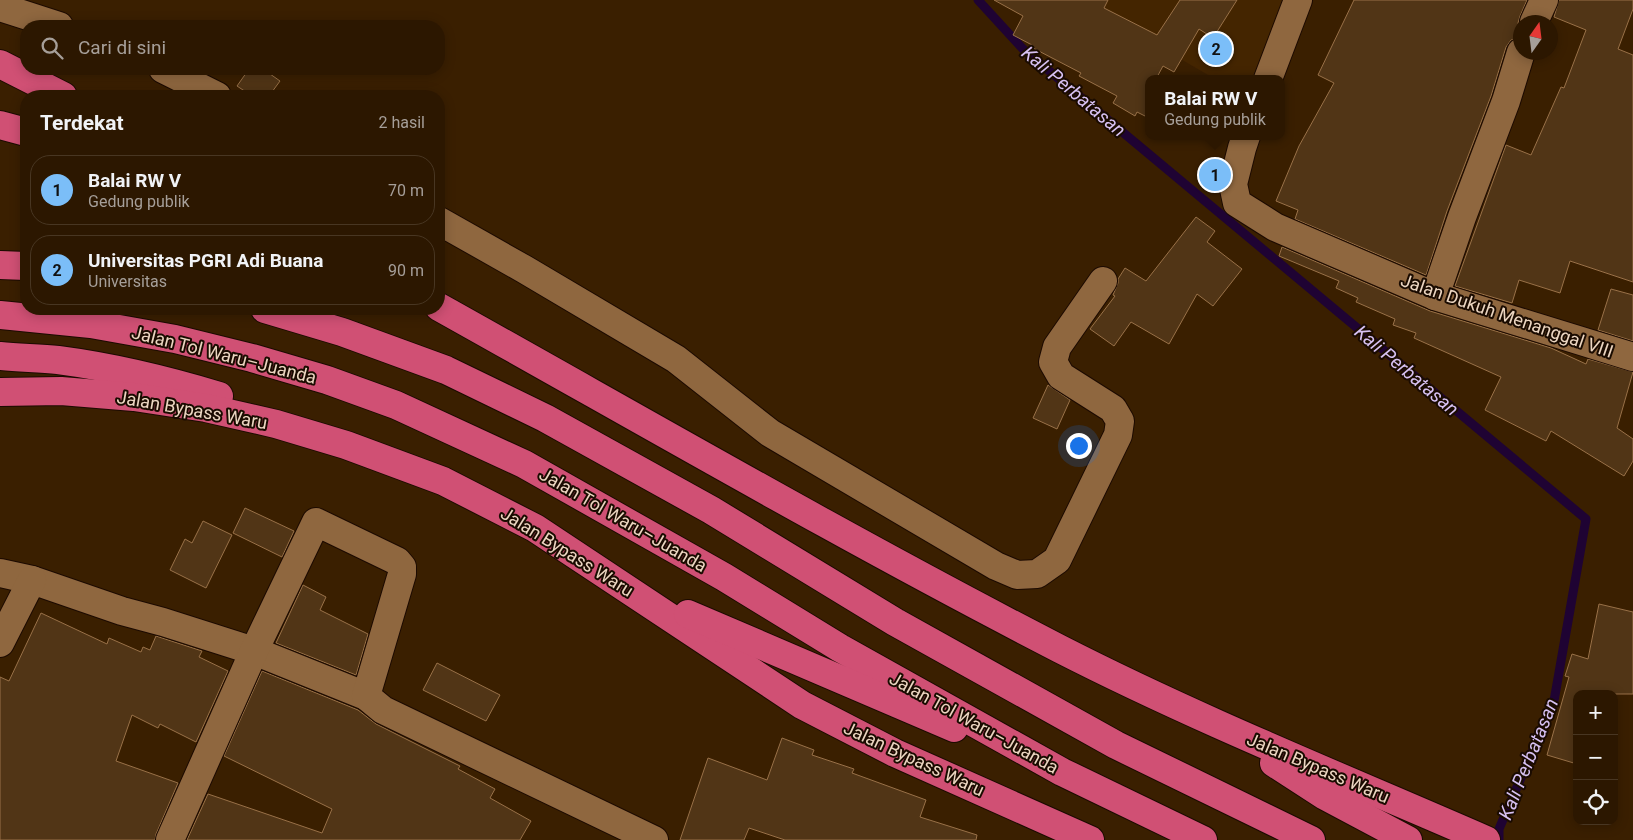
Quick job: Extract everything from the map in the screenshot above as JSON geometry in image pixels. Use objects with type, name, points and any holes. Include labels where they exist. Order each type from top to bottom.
[{"type":"highway","points":[[0,64],[20,74]]},
{"type":"highway","points":[[22,75],[51,90]]},
{"type":"highway","points":[[0,125],[20,130]]},
{"type":"highway","points":[[0,265],[20,266]]},
{"type":"highway","name":"Jalan Bypass Waru","points":[[445,310],[818,520],[1061,650],[1210,722],[1476,836]]},
{"type":"highway","name":"Jalan Tol Waru–Juanda","points":[[0,315],[91,324],[175,339],[252,358],[327,380],[396,405],[524,464],[724,578],[840,648],[1062,772],[1203,840]]},
{"type":"highway","points":[[285,315],[342,332],[446,370],[545,418],[711,510],[895,622],[1116,745],[1311,840]]},
{"type":"highway","points":[[0,356],[66,362],[118,370],[180,384],[247,404],[346,445]]},
{"type":"highway","name":"Jalan Bypass Waru","points":[[0,392],[61,392],[134,397],[188,405],[276,424],[346,445],[452,485],[535,528],[802,705],[896,753],[1090,840]]},
{"type":"highway","points":[[621,586],[914,712],[1062,772]]},
{"type":"highway","points":[[1210,722],[1325,796],[1408,840]]},
{"type":"street","points":[[1270,75],[1298,0]]},
{"type":"street","points":[[1537,15],[1544,0]]},
{"type":"street","points":[[0,7],[40,20]]},
{"type":"street","points":[[1435,296],[1462,217],[1506,101],[1519,60]]},
{"type":"street","points":[[175,75],[205,90]]},
{"type":"street","name":"Jalan Dukuh Menanggal VIII","points":[[1245,140],[1233,184],[1237,203],[1275,227],[1435,296],[1633,358]]},
{"type":"street","points":[[445,224],[676,359],[770,433],[996,566],[1017,575],[1037,574],[1057,560],[1118,435],[1120,421],[1113,410],[1061,376],[1053,362],[1057,347],[1103,281]]},
{"type":"street","points":[[170,840],[254,652],[316,522],[397,562],[402,567],[402,574],[366,696]]},
{"type":"street","points":[[0,573],[32,580],[122,611],[254,652],[366,696],[383,710],[654,840]]},
{"type":"street","points":[[0,642],[32,580]]},
{"type":"shaded area","points":[[1079,0],[1287,0],[1259,75],[1208,75]]},
{"type":"building","points":[[994,0],[1108,0],[1104,8],[1157,35],[1180,0],[1237,0],[1213,38],[1199,29],[1174,72],[1163,66],[1158,75],[1145,75],[1145,116],[1137,112],[1135,116],[1113,103],[1117,96],[1079,76],[1081,73],[1031,47],[1032,45],[1013,35],[1023,16]]},
{"type":"building","points":[[1354,0],[1527,0],[1520,15],[1513,15],[1513,39],[1506,47],[1491,96],[1447,211],[1426,275],[1295,219],[1298,210],[1276,201],[1299,146],[1334,83],[1318,75]]},
{"type":"building","points":[[1559,0],[1633,0],[1633,9],[1618,49],[1633,55],[1633,282],[1570,261],[1560,293],[1519,280],[1512,303],[1455,286],[1506,145],[1531,155],[1561,87],[1564,88],[1586,30],[1558,19],[1558,15],[1555,15]]},
{"type":"building","points":[[245,75],[272,75],[280,81],[273,90],[243,90],[237,86]]},
{"type":"building","points":[[1196,217],[1215,231],[1207,242],[1242,269],[1213,306],[1197,294],[1169,344],[1131,322],[1114,346],[1090,329],[1115,296],[1113,295],[1118,279],[1125,268],[1146,281]]},
{"type":"building","points":[[1282,247],[1430,311],[1551,348],[1586,364],[1588,359],[1633,372],[1617,428],[1633,439],[1633,461],[1624,476],[1551,431],[1546,441],[1485,410],[1501,377],[1414,338],[1416,333],[1393,325],[1395,319],[1356,302],[1358,298],[1336,288],[1339,281],[1279,256]]},
{"type":"building","points":[[1611,289],[1633,295],[1633,341],[1598,330]]},
{"type":"building","points":[[1048,385],[1070,400],[1057,429],[1033,418]]},
{"type":"building","points":[[245,508],[294,531],[282,557],[233,533]]},
{"type":"building","points":[[203,521],[232,535],[206,588],[170,570],[185,539],[192,543]]},
{"type":"building","points":[[303,585],[326,597],[320,610],[368,634],[356,675],[276,643]]},
{"type":"building","points":[[1599,604],[1633,612],[1633,694],[1618,694],[1618,690],[1573,690],[1573,763],[1547,755],[1569,677],[1565,676],[1572,654],[1588,659]]},
{"type":"building","points":[[41,613],[107,644],[109,638],[141,652],[143,647],[150,650],[156,636],[202,651],[199,657],[228,671],[196,742],[160,724],[158,728],[132,715],[116,761],[178,783],[155,840],[0,840],[0,677],[9,681]]},
{"type":"building","points":[[437,663],[500,695],[486,721],[423,690]]},
{"type":"building","points":[[262,671],[358,710],[376,724],[460,766],[458,769],[495,789],[490,798],[531,821],[520,840],[187,840],[208,794],[322,833],[332,809],[224,756]]},
{"type":"building","points":[[782,738],[814,750],[812,755],[854,769],[852,773],[926,800],[920,817],[977,835],[976,840],[785,840],[749,828],[744,840],[680,840],[708,758],[767,780]]},
{"type":"waterway","name":"Kali Perbatasan","points":[[978,0],[1023,49],[1586,519],[1554,701],[1499,829],[1499,840]]},
{"type":"place","name":"Universitas PGRI Adi Buana","points":[[1216,49]]},
{"type":"place","name":"Balai RW V","points":[[1215,175]]}]
